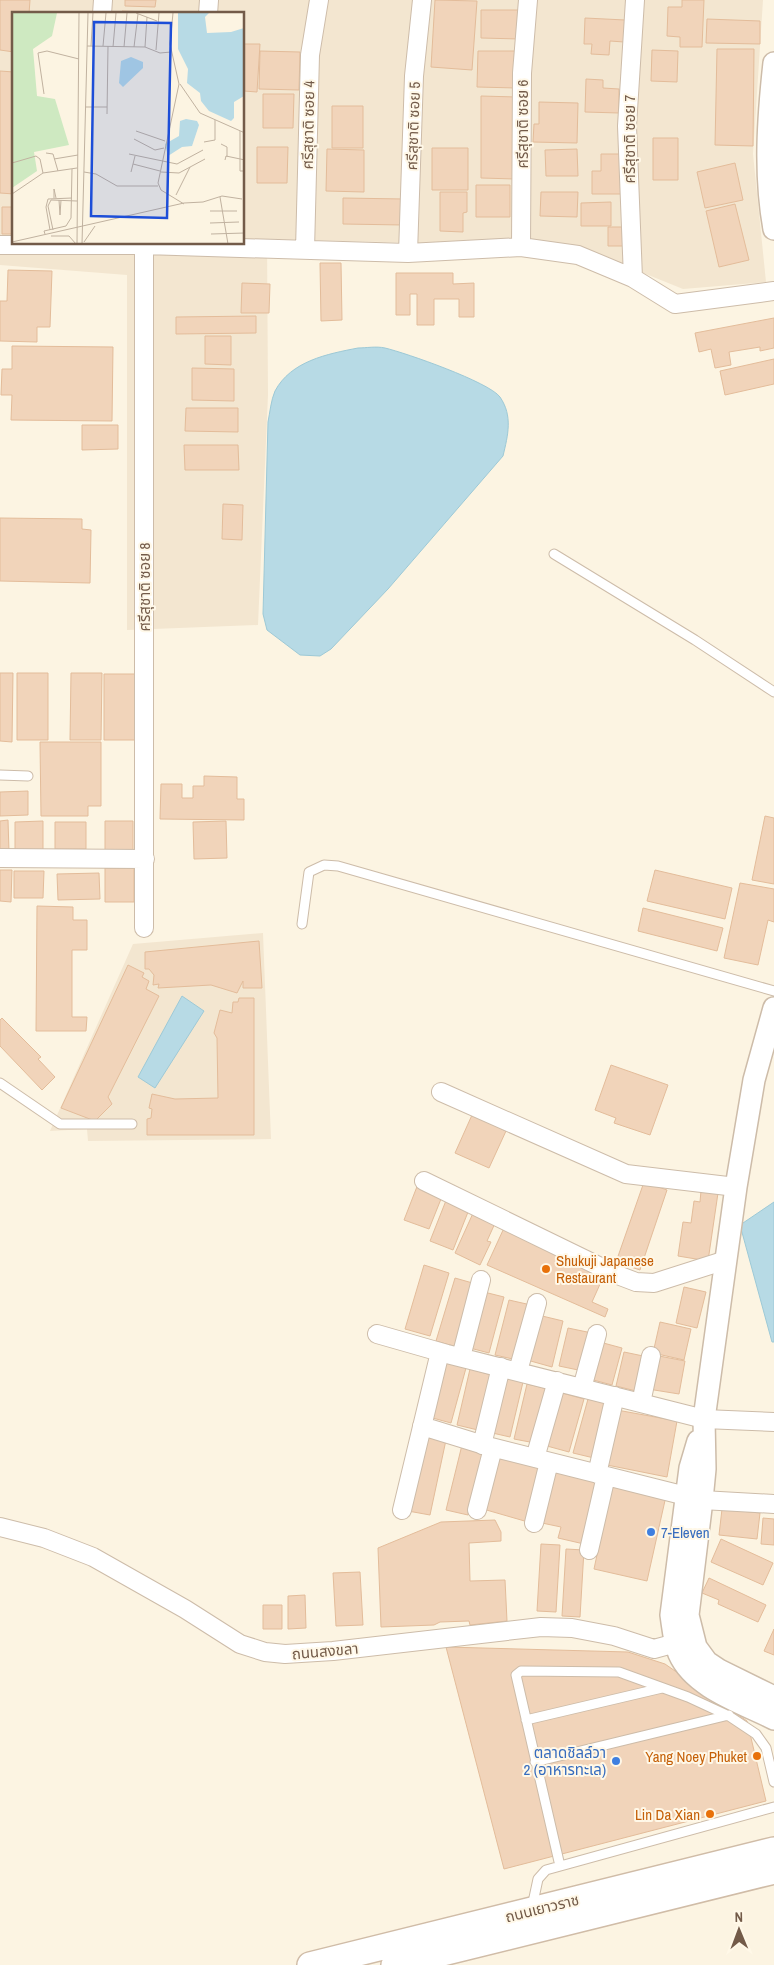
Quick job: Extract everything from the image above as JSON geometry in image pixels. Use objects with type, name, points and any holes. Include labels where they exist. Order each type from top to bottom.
[{"type":"main road","name":"ถนนเยาวราช","points":[[310,1965],[774,1850]]},
{"type":"main road","name":"ถนนเยาวราช","points":[[394,1965],[774,1871]]},
{"type":"street","name":"ศรีสุชาติ ซอย 4","points":[[305,250],[310,55],[319,0]]},
{"type":"street","name":"ศรีสุชาติ ซอย 5","points":[[408,253],[414,76],[422,0]]},
{"type":"street","name":"ศรีสุชาติ ซอย 6","points":[[521,247],[522,73],[528,0]]},
{"type":"street","name":"ศรีสุชาติ ซอย 7","points":[[633,278],[627,126],[635,0]]},
{"type":"street","points":[[774,63],[767,126],[771,210],[774,229]]},
{"type":"street","points":[[144,245],[408,253],[521,247],[578,255],[633,278],[675,304],[774,291]]},
{"type":"street","name":"ศรีสุชาติ ซอย 8","points":[[144,245],[144,928]]},
{"type":"street","points":[[0,858],[145,859]]},
{"type":"street","points":[[764,1718],[732,1708],[690,1670],[679,1654],[672,1615],[694,1498],[705,1469],[704,1419],[736,1187],[754,1080],[774,1008]]},
{"type":"street","points":[[441,1092],[626,1174],[736,1187]]},
{"type":"street","points":[[424,1181],[615,1274],[636,1282],[654,1283],[726,1260]]},
{"type":"street","points":[[461,1357],[481,1280]]},
{"type":"street","points":[[518,1371],[537,1303]]},
{"type":"street","points":[[377,1334],[440,1352],[704,1419],[774,1422]]},
{"type":"street","points":[[582,1388],[597,1334]]},
{"type":"street","points":[[402,1510],[440,1352]]},
{"type":"street","points":[[641,1403],[651,1356]]},
{"type":"street","points":[[477,1510],[500,1367]]},
{"type":"street","points":[[534,1523],[542,1460],[557,1381]]},
{"type":"street","points":[[589,1550],[615,1396]]},
{"type":"street","points":[[422,1426],[488,1446],[694,1498],[774,1504]]},
{"type":"street","points":[[694,1498],[688,1615],[696,1646],[707,1662],[719,1670],[764,1718]]},
{"type":"street","name":"ถนนสงขลา","points":[[0,1527],[44,1538],[93,1557],[185,1609],[240,1644],[265,1652],[285,1654],[333,1651],[541,1627],[572,1628],[614,1636],[654,1648],[676,1643]]},
{"type":"lane","points":[[554,554],[695,640],[774,692]]},
{"type":"lane","points":[[0,775],[28,776]]},
{"type":"lane","points":[[302,924],[309,872],[324,865],[338,866],[774,991]]},
{"type":"lane","points":[[0,1083],[60,1124],[132,1124]]},
{"type":"lane","points":[[560,1866],[516,1675],[521,1671],[619,1672],[662,1688],[732,1708]]},
{"type":"lane","points":[[526,1720],[662,1688]]},
{"type":"lane","points":[[535,1762],[732,1708]]},
{"type":"lane","points":[[764,1718],[766,1748],[774,1782]]},
{"type":"lane","points":[[532,1910],[538,1879],[546,1870],[774,1807]]},
{"type":"shaded area","points":[[0,0],[763,0],[753,154],[766,282],[683,289],[579,247],[267,239],[268,395],[258,625],[127,630],[127,275],[0,265]]},
{"type":"shaded area","points":[[263,933],[271,1139],[88,1141],[87,1129],[50,1131],[133,944]]},
{"type":"water","points":[[382,347],[396,351],[464,376],[493,391],[500,397],[507,411],[506,441],[503,456],[388,589],[331,649],[320,656],[300,655],[267,630],[263,614],[268,422],[272,398],[282,381],[290,372],[300,366],[322,356],[358,348]]},
{"type":"water","points":[[182,996],[204,1011],[155,1088],[138,1077]]},
{"type":"water","points":[[774,1202],[774,1342],[772,1342],[740,1225]]},
{"type":"building","points":[[0,0],[30,0],[29,12],[12,12],[12,52],[0,50]]},
{"type":"building","points":[[125,0],[156,0],[155,7],[125,6]]},
{"type":"building","points":[[435,0],[477,1],[472,70],[431,67]]},
{"type":"building","points":[[682,0],[704,0],[702,47],[680,47],[680,37],[667,36],[668,7],[682,7]]},
{"type":"building","points":[[481,10],[520,10],[519,39],[481,38]]},
{"type":"building","points":[[585,18],[625,20],[624,42],[610,41],[609,55],[591,54],[592,44],[584,44]]},
{"type":"building","points":[[707,19],[760,21],[760,44],[706,43]]},
{"type":"building","points":[[245,44],[260,44],[257,92],[245,91]]},
{"type":"building","points":[[717,49],[754,49],[753,146],[715,145]]},
{"type":"building","points":[[652,50],[678,51],[677,82],[651,81]]},
{"type":"building","points":[[260,51],[300,52],[299,90],[259,89]]},
{"type":"building","points":[[478,51],[517,51],[516,88],[477,87]]},
{"type":"building","points":[[0,71],[12,72],[12,194],[0,193]]},
{"type":"building","points":[[586,79],[603,80],[603,88],[619,89],[619,113],[585,112]]},
{"type":"building","points":[[263,94],[294,94],[293,128],[263,128]]},
{"type":"building","points":[[481,96],[516,97],[515,179],[481,178]]},
{"type":"building","points":[[539,102],[578,103],[577,143],[533,142],[534,124],[539,124]]},
{"type":"building","points":[[332,106],[363,106],[363,148],[332,148]]},
{"type":"building","points":[[653,138],[678,138],[678,180],[653,180]]},
{"type":"building","points":[[257,147],[288,147],[287,183],[257,183]]},
{"type":"building","points":[[432,148],[468,148],[468,190],[432,190]]},
{"type":"building","points":[[327,149],[364,150],[364,192],[326,191]]},
{"type":"building","points":[[577,149],[578,176],[546,176],[545,150]]},
{"type":"building","points":[[601,154],[622,154],[621,194],[592,194],[592,171],[601,171]]},
{"type":"building","points":[[735,163],[743,200],[705,208],[697,172]]},
{"type":"building","points":[[476,185],[510,185],[510,217],[476,217]]},
{"type":"building","points":[[440,192],[467,192],[467,212],[463,213],[463,232],[440,231]]},
{"type":"building","points":[[541,192],[578,192],[577,217],[540,216]]},
{"type":"building","points":[[343,198],[404,199],[403,225],[343,224]]},
{"type":"building","points":[[611,202],[611,226],[581,226],[581,203]]},
{"type":"building","points":[[735,204],[749,260],[719,267],[706,211]]},
{"type":"building","points":[[2,207],[12,207],[12,234],[2,234]]},
{"type":"building","points":[[608,227],[628,227],[628,246],[608,246]]},
{"type":"building","points":[[320,263],[341,263],[342,320],[321,321]]},
{"type":"building","points":[[8,270],[52,271],[50,327],[37,327],[37,342],[0,341],[0,301],[7,301]]},
{"type":"building","points":[[396,273],[453,273],[453,284],[474,283],[474,317],[459,317],[459,299],[434,299],[434,325],[417,325],[417,294],[410,294],[410,315],[396,315]]},
{"type":"building","points":[[242,283],[270,284],[269,313],[241,313]]},
{"type":"building","points":[[256,316],[256,333],[176,334],[176,317]]},
{"type":"building","points":[[774,318],[774,348],[760,351],[760,347],[729,352],[731,365],[715,368],[711,349],[699,352],[695,333]]},
{"type":"building","points":[[205,336],[231,336],[231,365],[205,364]]},
{"type":"building","points":[[12,346],[113,347],[112,421],[11,420],[12,395],[1,395],[2,369],[12,369]]},
{"type":"building","points":[[774,359],[774,384],[725,395],[720,371]]},
{"type":"building","points":[[192,368],[234,369],[234,401],[192,400]]},
{"type":"building","points":[[186,408],[238,408],[238,432],[185,431]]},
{"type":"building","points":[[82,425],[118,425],[118,449],[82,450]]},
{"type":"building","points":[[184,445],[238,445],[239,470],[185,470]]},
{"type":"building","points":[[223,504],[243,505],[242,540],[222,539]]},
{"type":"building","points":[[0,518],[82,519],[82,529],[91,530],[90,583],[0,581]]},
{"type":"building","points":[[0,673],[13,673],[12,742],[0,741]]},
{"type":"building","points":[[17,673],[48,673],[48,740],[17,740]]},
{"type":"building","points":[[71,673],[102,673],[101,740],[70,740]]},
{"type":"building","points":[[104,674],[135,674],[135,740],[104,740]]},
{"type":"building","points":[[40,742],[101,742],[101,806],[88,806],[88,816],[41,816]]},
{"type":"building","points":[[204,776],[237,777],[237,799],[244,799],[244,820],[160,819],[161,784],[182,784],[182,798],[193,798],[193,786],[204,786]]},
{"type":"building","points":[[28,791],[28,815],[0,816],[0,792]]},
{"type":"building","points":[[765,816],[774,818],[774,884],[752,880]]},
{"type":"building","points":[[8,820],[9,852],[0,852],[0,821]]},
{"type":"building","points":[[43,821],[43,850],[15,850],[15,822]]},
{"type":"building","points":[[105,821],[133,821],[133,853],[105,853]]},
{"type":"building","points":[[226,821],[227,858],[194,859],[193,822]]},
{"type":"building","points":[[55,822],[86,822],[86,849],[55,849]]},
{"type":"building","points":[[105,868],[134,868],[134,902],[105,902]]},
{"type":"building","points":[[0,870],[12,870],[11,902],[0,901]]},
{"type":"building","points":[[655,870],[732,888],[725,919],[647,901]]},
{"type":"building","points":[[14,871],[44,871],[43,898],[14,898]]},
{"type":"building","points":[[99,873],[100,899],[58,900],[57,874]]},
{"type":"building","points":[[740,883],[774,889],[774,922],[768,920],[758,965],[724,958]]},
{"type":"building","points":[[37,906],[73,907],[73,920],[87,920],[87,950],[72,950],[72,1017],[87,1017],[86,1031],[36,1031]]},
{"type":"building","points":[[643,908],[723,928],[717,951],[638,931]]},
{"type":"building","points":[[259,941],[262,988],[243,988],[243,981],[237,993],[211,985],[158,988],[159,984],[153,985],[154,975],[149,969],[145,969],[145,952]]},
{"type":"building","points":[[128,965],[144,973],[142,977],[149,981],[146,989],[159,996],[108,1097],[112,1104],[95,1121],[61,1108]]},
{"type":"building","points":[[239,998],[254,998],[254,1135],[147,1135],[147,1119],[151,1118],[152,1109],[149,1108],[152,1094],[175,1099],[218,1098],[217,1038],[214,1033],[220,1010],[232,1013],[233,1002],[238,1002]]},
{"type":"building","points":[[2,1018],[41,1057],[38,1059],[55,1077],[42,1090],[0,1046],[0,1020]]},
{"type":"building","points":[[611,1065],[668,1085],[650,1135],[614,1123],[616,1118],[595,1110]]},
{"type":"building","points":[[472,1115],[506,1131],[489,1168],[455,1153]]},
{"type":"building","points":[[644,1182],[667,1190],[640,1270],[616,1262]]},
{"type":"building","points":[[418,1184],[443,1194],[429,1229],[404,1220]]},
{"type":"building","points":[[701,1191],[718,1193],[708,1261],[678,1256],[683,1222],[691,1223],[694,1201],[700,1202]]},
{"type":"building","points":[[447,1198],[470,1207],[453,1250],[430,1241]]},
{"type":"building","points":[[474,1211],[496,1221],[487,1241],[491,1242],[480,1265],[455,1253]]},
{"type":"building","name":"Shukuji Japanese Restaurant","points":[[504,1228],[605,1273],[592,1302],[608,1309],[605,1317],[487,1265]]},
{"type":"building","points":[[424,1265],[449,1273],[430,1336],[405,1329]]},
{"type":"building","points":[[455,1278],[476,1284],[457,1347],[436,1341]]},
{"type":"building","points":[[684,1287],[706,1292],[697,1328],[676,1323]]},
{"type":"building","points":[[480,1291],[504,1297],[489,1353],[466,1347]]},
{"type":"building","points":[[509,1300],[531,1305],[517,1360],[495,1355]]},
{"type":"building","points":[[538,1315],[563,1321],[552,1367],[527,1360]]},
{"type":"building","points":[[660,1322],[691,1329],[684,1360],[653,1353]]},
{"type":"building","points":[[568,1328],[592,1333],[583,1371],[559,1366]]},
{"type":"building","points":[[596,1341],[622,1348],[612,1385],[586,1378]]},
{"type":"building","points":[[624,1352],[648,1357],[640,1392],[616,1386]]},
{"type":"building","points":[[654,1355],[685,1361],[679,1394],[648,1389]]},
{"type":"building","points":[[443,1362],[466,1368],[451,1423],[429,1417]]},
{"type":"building","points":[[470,1369],[495,1376],[482,1431],[457,1425]]},
{"type":"building","points":[[501,1377],[523,1382],[510,1437],[488,1432]]},
{"type":"building","points":[[527,1384],[548,1389],[535,1443],[514,1439]]},
{"type":"building","points":[[562,1393],[584,1399],[569,1452],[547,1446]]},
{"type":"building","points":[[588,1399],[608,1404],[594,1458],[573,1453]]},
{"type":"building","points":[[617,1410],[677,1421],[667,1477],[607,1465]]},
{"type":"building","points":[[424,1436],[446,1440],[430,1515],[408,1511]]},
{"type":"building","points":[[462,1445],[484,1450],[468,1515],[446,1510]]},
{"type":"building","points":[[497,1455],[543,1467],[528,1522],[483,1509]]},
{"type":"building","points":[[554,1470],[599,1480],[584,1544],[558,1538],[561,1527],[542,1523]]},
{"type":"building","points":[[612,1484],[666,1496],[647,1581],[594,1569]]},
{"type":"building","points":[[722,1509],[760,1513],[757,1539],[719,1535]]},
{"type":"building","points":[[763,1518],[774,1519],[774,1545],[761,1544]]},
{"type":"building","points":[[495,1520],[501,1532],[501,1541],[469,1543],[470,1581],[505,1580],[507,1621],[470,1625],[469,1621],[440,1622],[434,1625],[381,1627],[378,1548],[441,1522]]},
{"type":"building","points":[[721,1539],[773,1563],[763,1585],[711,1562]]},
{"type":"building","points":[[541,1544],[560,1545],[556,1612],[537,1611]]},
{"type":"building","points":[[566,1549],[584,1550],[580,1617],[562,1616]]},
{"type":"building","points":[[360,1572],[363,1625],[336,1626],[333,1573]]},
{"type":"building","points":[[709,1578],[766,1605],[758,1622],[718,1604],[719,1600],[702,1593]]},
{"type":"building","points":[[305,1595],[306,1628],[288,1629],[288,1596]]},
{"type":"building","points":[[263,1605],[282,1605],[282,1629],[263,1629]]},
{"type":"building","points":[[774,1629],[774,1655],[764,1651]]},
{"type":"building","name":"ตลาดชิลล์วา 2 (อาหารทะเล)","points":[[446,1647],[628,1652],[665,1664],[747,1721],[766,1801],[504,1869]]},
{"type":"place","name":"Shukuji Japanese Restaurant","points":[[546,1269]]},
{"type":"place","name":"7-Eleven","points":[[651,1532]]},
{"type":"place","name":"Yang Noey Phuket","points":[[757,1756]]},
{"type":"place","name":"ตลาดชิลล์วา 2 (อาหารทะเล)","points":[[616,1761]]},
{"type":"place","name":"Lin Da Xian","points":[[710,1814]]}]
